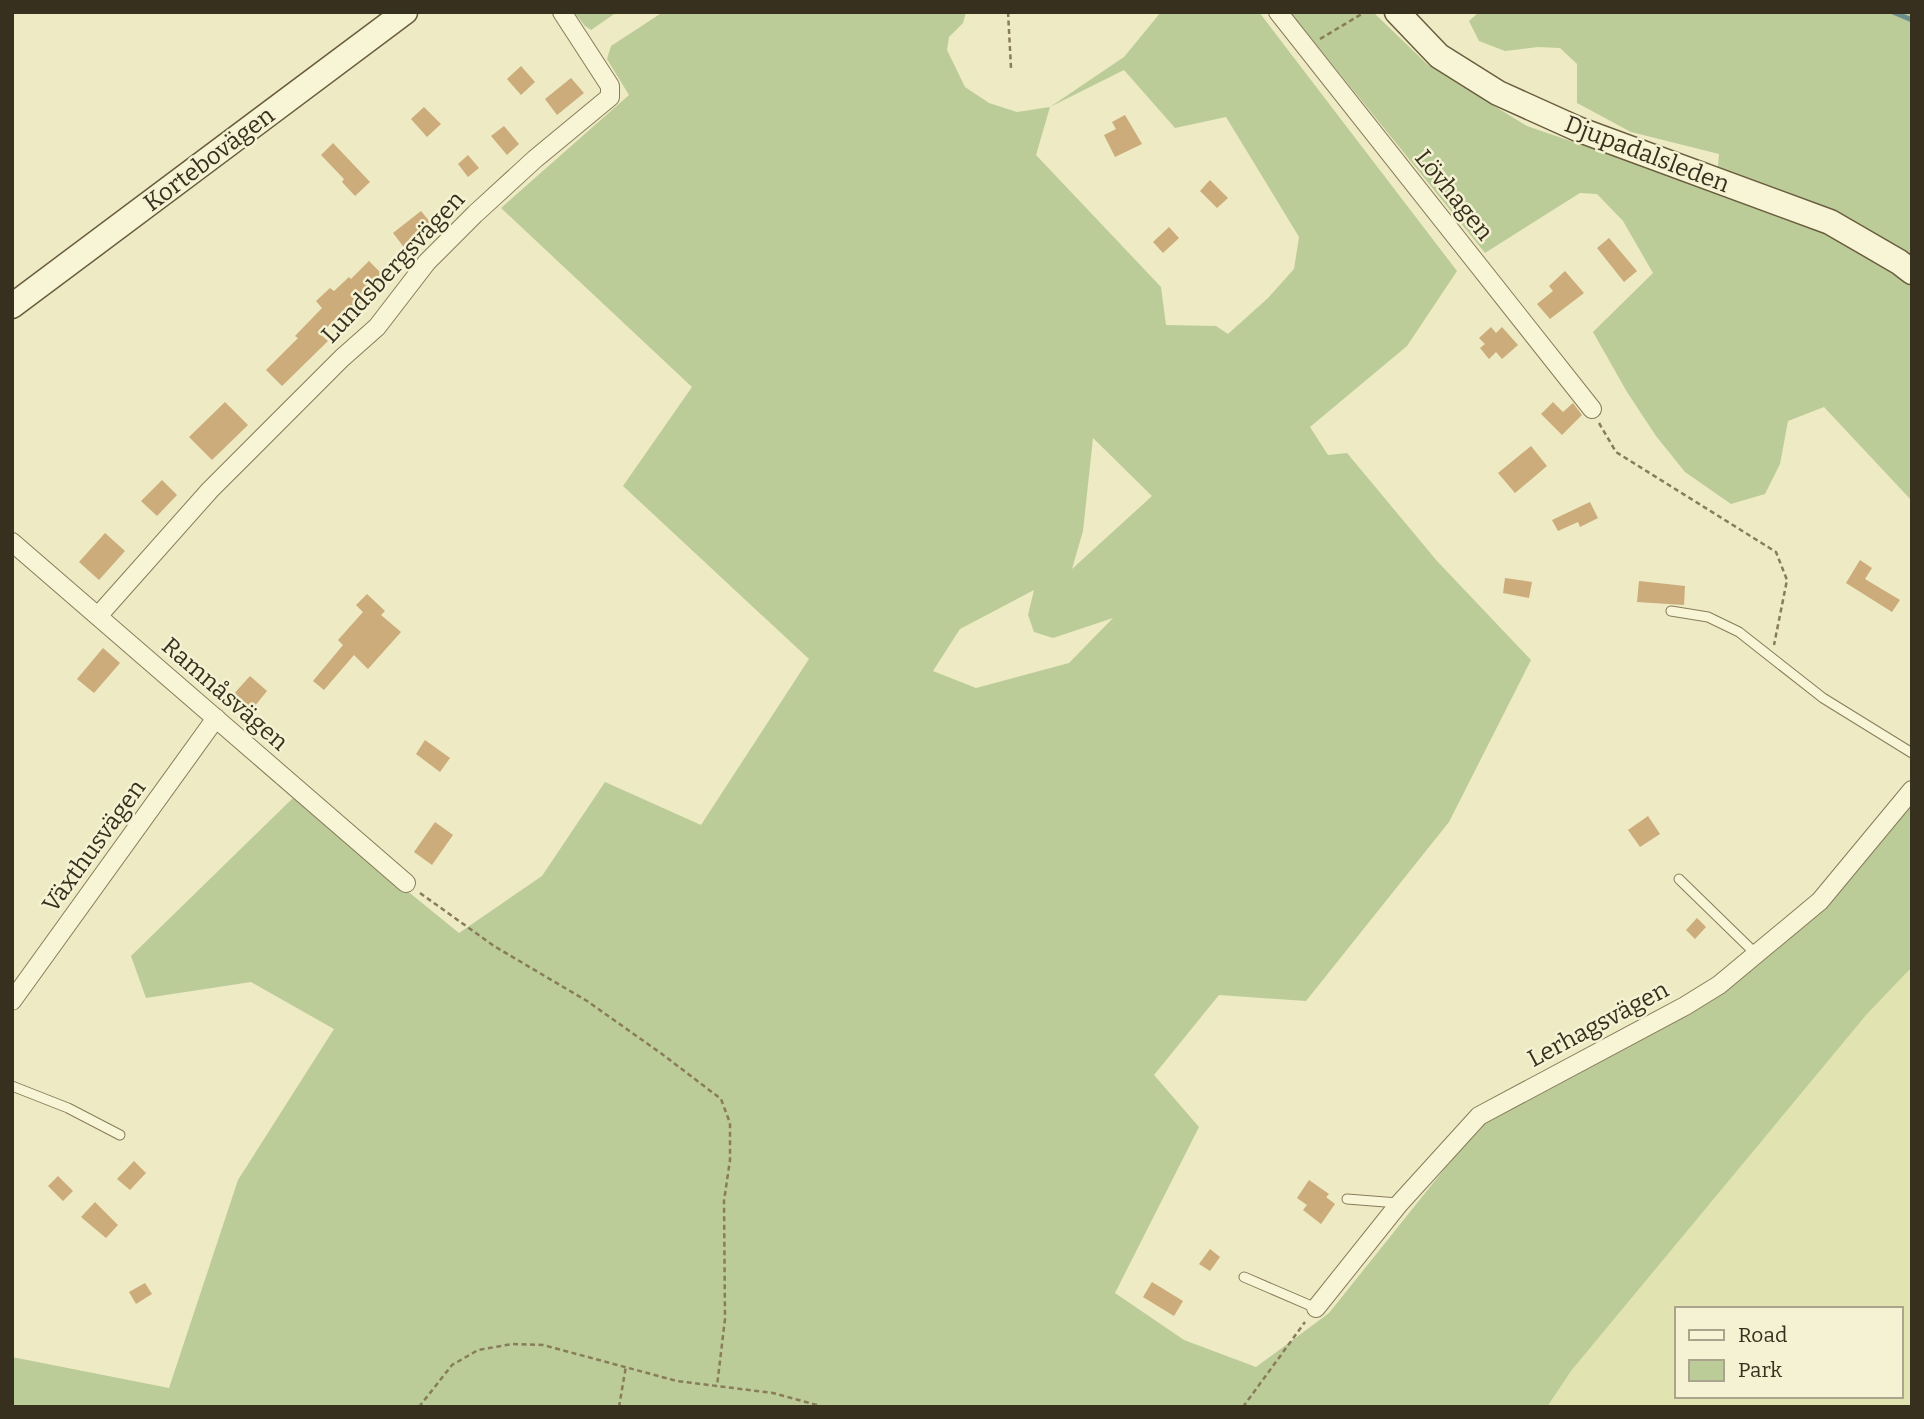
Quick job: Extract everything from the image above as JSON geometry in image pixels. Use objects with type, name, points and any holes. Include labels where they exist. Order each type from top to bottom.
[{"type":"street","name":"Kortebovägen","points":[[12,306],[405,12]]},
{"type":"street","name":"Lundsbergsvägen","points":[[98,616],[210,490],[313,386],[377,327],[427,262],[535,159],[610,97],[610,86],[562,12]]},
{"type":"street","name":"Lövhagen","points":[[1278,12],[1592,408]]},
{"type":"street","name":"Djupadalsleden","points":[[1397,12],[1439,56],[1498,93],[1580,130],[1829,222],[1912,272]]},
{"type":"street","name":"Ramnåsvägen","points":[[12,542],[406,883]]},
{"type":"street","name":"Växthusvägen","points":[[12,1002],[216,718]]},
{"type":"street","name":"Lerhagsvägen","points":[[1316,1308],[1399,1204],[1479,1116],[1685,1006],[1719,985],[1820,901],[1912,790]]},
{"type":"lane","points":[[1671,611],[1708,617],[1739,632],[1823,698],[1912,753]]},
{"type":"lane","points":[[1679,879],[1757,955]]},
{"type":"lane","points":[[12,1086],[68,1108],[120,1135]]},
{"type":"lane","points":[[1348,1199],[1399,1204]]},
{"type":"lane","points":[[1244,1277],[1316,1308]]},
{"type":"path","points":[[1008,12],[1011,68]]},
{"type":"path","points":[[1305,48],[1365,12]]},
{"type":"path","points":[[1592,408],[1616,452],[1776,552],[1787,580],[1776,630],[1773,659]]},
{"type":"path","points":[[406,883],[494,946],[587,1001],[721,1099],[730,1123],[730,1160],[724,1201],[725,1319],[717,1386]]},
{"type":"path","points":[[1243,1407],[1316,1308]]},
{"type":"path","points":[[419,1407],[452,1365],[478,1350],[512,1344],[543,1345],[677,1381],[773,1393],[824,1407]]},
{"type":"path","points":[[619,1407],[626,1366]]},
{"type":"green space","points":[[574,12],[617,12],[591,30]]},
{"type":"green space","points":[[663,12],[966,12],[963,23],[949,37],[947,50],[965,87],[989,103],[1017,112],[1050,107],[1124,57],[1161,12],[1259,12],[1457,271],[1407,346],[1310,427],[1328,455],[1347,453],[1437,561],[1531,660],[1449,822],[1306,1001],[1219,995],[1154,1075],[1199,1127],[1115,1293],[1184,1340],[1256,1367],[1329,1313],[1482,1122],[1722,990],[1912,798],[1912,967],[1867,1014],[1571,1371],[1547,1407],[12,1407],[12,1357],[169,1388],[238,1180],[334,1029],[251,982],[146,998],[131,956],[293,798],[459,933],[542,876],[605,782],[701,825],[809,659],[623,486],[692,387],[501,208],[629,95],[607,59],[611,46]],"holes":[[[1124,70],[1175,128],[1226,117],[1299,237],[1294,269],[1268,298],[1228,334],[1216,326],[1166,325],[1161,287],[1036,155],[1050,107]],[[1093,438],[1152,496],[1072,569],[1083,531]],[[1034,590],[1028,615],[1034,632],[1053,638],[1113,618],[1069,663],[976,688],[933,671],[960,629]]]},
{"type":"green space","points":[[1290,12],[1373,12],[1428,65],[1527,126],[1716,191],[1719,154],[1631,132],[1577,103],[1577,64],[1560,48],[1538,47],[1505,51],[1479,41],[1469,21],[1479,12],[1912,12],[1912,501],[1824,407],[1788,421],[1780,464],[1765,494],[1731,504],[1685,472],[1656,436],[1627,392],[1593,332],[1653,273],[1623,221],[1597,194],[1580,193],[1485,253]]},
{"type":"green space","points":[[1912,967],[1912,1407],[1547,1407],[1571,1371],[1867,1014]]},
{"type":"building","points":[[521,66],[535,82],[521,95],[507,79]]},
{"type":"building","points":[[571,78],[584,93],[557,115],[545,99]]},
{"type":"building","points":[[424,107],[441,124],[427,137],[411,119]]},
{"type":"building","points":[[1125,115],[1142,144],[1115,157],[1104,135],[1116,129],[1112,122]]},
{"type":"building","points":[[504,126],[519,144],[507,155],[491,136]]},
{"type":"building","points":[[333,143],[370,182],[355,196],[342,182],[344,179],[321,155]]},
{"type":"building","points":[[468,155],[479,168],[468,177],[458,164]]},
{"type":"building","points":[[1210,180],[1228,198],[1217,208],[1200,191]]},
{"type":"building","points":[[421,211],[434,227],[406,250],[393,233]]},
{"type":"building","points":[[1169,227],[1179,238],[1163,253],[1153,242]]},
{"type":"building","points":[[1609,238],[1637,271],[1624,282],[1597,248]]},
{"type":"building","points":[[369,261],[384,276],[377,283],[379,285],[351,313],[347,308],[320,334],[328,341],[282,386],[266,370],[298,338],[295,336],[322,308],[316,301],[330,288],[334,291],[349,277],[351,279]]},
{"type":"building","points":[[1565,271],[1584,293],[1550,319],[1537,304],[1553,291],[1549,286]]},
{"type":"building","points":[[1491,327],[1496,333],[1502,327],[1518,345],[1502,359],[1496,352],[1489,359],[1480,348],[1485,344],[1479,338]]},
{"type":"building","points":[[225,402],[248,425],[212,460],[189,437]]},
{"type":"building","points":[[1553,402],[1563,412],[1573,403],[1582,415],[1562,435],[1541,414]]},
{"type":"building","points":[[1531,446],[1547,466],[1515,493],[1498,473]]},
{"type":"building","points":[[162,480],[177,495],[157,516],[141,501]]},
{"type":"building","points":[[1590,502],[1598,518],[1580,527],[1578,522],[1558,531],[1552,520]]},
{"type":"building","points":[[105,533],[125,551],[99,580],[79,562]]},
{"type":"building","points":[[1860,560],[1872,568],[1865,579],[1900,600],[1892,612],[1846,583]]},
{"type":"building","points":[[1505,578],[1532,582],[1529,598],[1503,593]]},
{"type":"building","points":[[1639,581],[1685,586],[1684,605],[1637,602]]},
{"type":"building","points":[[367,594],[385,611],[381,615],[401,632],[368,669],[354,655],[324,690],[313,681],[343,645],[338,640],[363,612],[356,605]]},
{"type":"building","points":[[103,648],[120,663],[94,693],[77,679]]},
{"type":"building","points":[[250,676],[267,691],[250,712],[232,696]]},
{"type":"building","points":[[425,740],[450,758],[440,772],[416,754]]},
{"type":"building","points":[[1648,816],[1660,834],[1640,847],[1628,830]]},
{"type":"building","points":[[435,822],[453,835],[432,865],[414,852]]},
{"type":"building","points":[[1697,918],[1706,927],[1695,939],[1686,930]]},
{"type":"building","points":[[134,1161],[146,1173],[130,1190],[117,1179]]},
{"type":"building","points":[[58,1176],[73,1191],[63,1201],[48,1186]]},
{"type":"building","points":[[1309,1180],[1329,1194],[1326,1197],[1335,1204],[1321,1224],[1303,1210],[1307,1205],[1297,1198]]},
{"type":"building","points":[[95,1202],[118,1225],[106,1238],[81,1217]]},
{"type":"building","points":[[1210,1249],[1220,1257],[1210,1271],[1199,1264]]},
{"type":"building","points":[[1152,1282],[1183,1301],[1174,1316],[1143,1297]]},
{"type":"building","points":[[145,1283],[152,1294],[136,1304],[129,1292]]},
{"type":"waterway","points":[[1893,12],[1912,20]]}]
